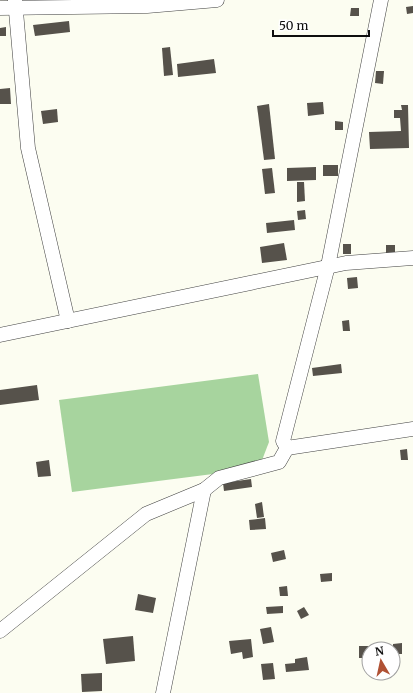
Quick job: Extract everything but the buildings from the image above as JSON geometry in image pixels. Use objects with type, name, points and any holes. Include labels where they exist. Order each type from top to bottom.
[{"type":"street","points":[[0,8],[16,4],[147,3],[218,0]]},
{"type":"street","points":[[287,448],[283,441],[328,266],[381,0]]},
{"type":"street","points":[[16,4],[28,148],[68,321]]},
{"type":"street","points":[[0,335],[346,262],[413,258]]},
{"type":"street","points":[[287,448],[413,430]]},
{"type":"street","points":[[0,631],[146,514],[204,490],[219,478],[279,462],[287,448]]},
{"type":"street","points":[[163,693],[204,490]]},
{"type":"green space","points":[[258,374],[269,442],[259,468],[72,492],[59,400]]}]
